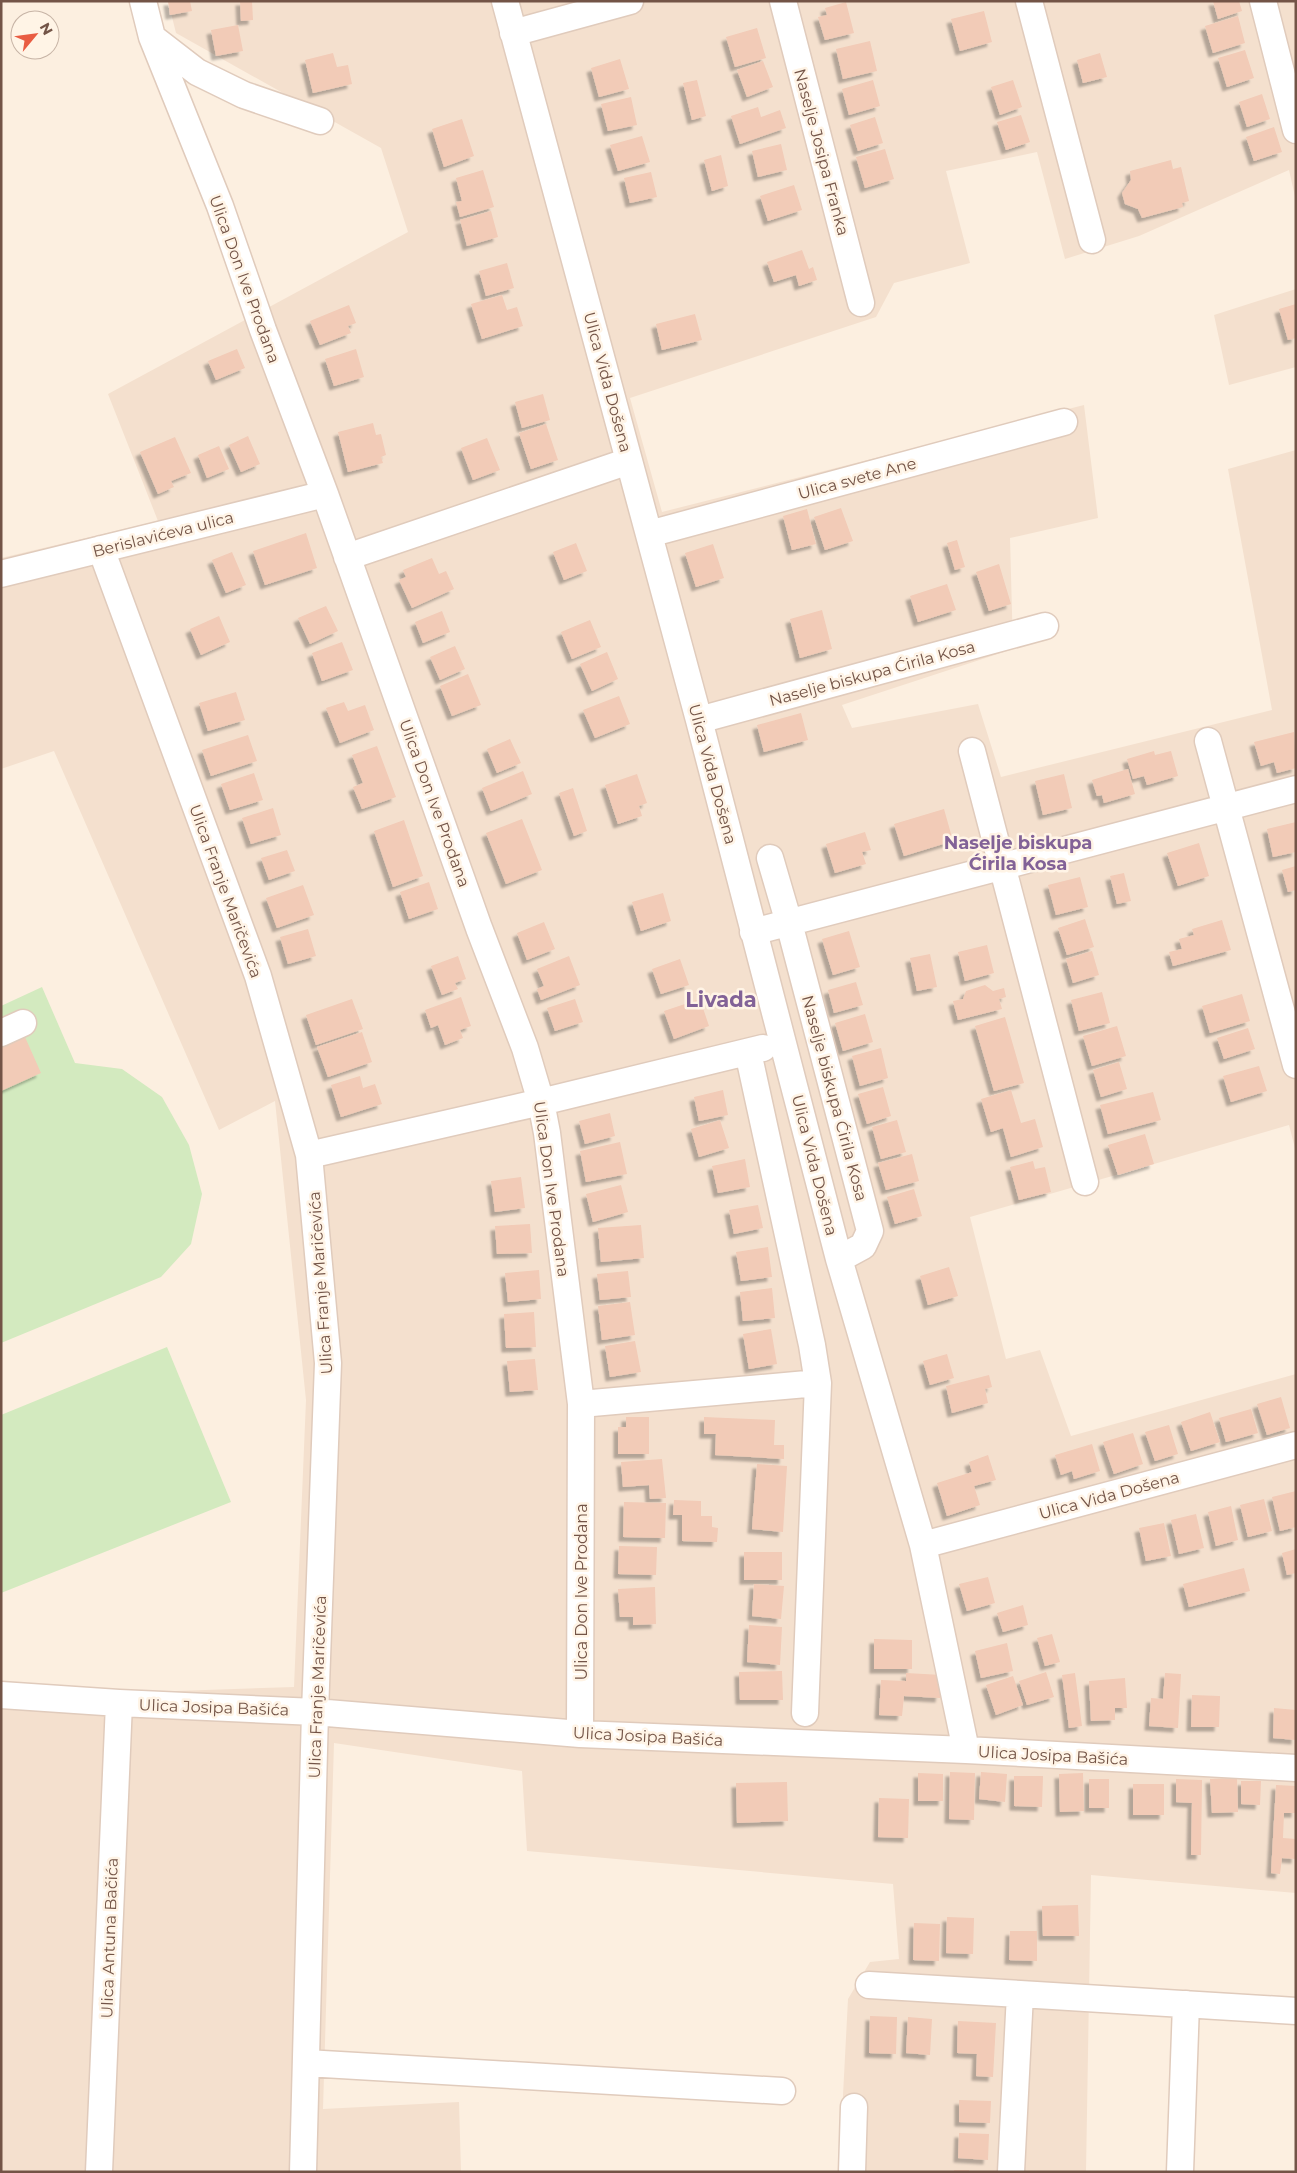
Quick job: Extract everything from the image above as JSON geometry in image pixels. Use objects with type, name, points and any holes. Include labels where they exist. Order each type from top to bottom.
[{"type":"street","name":"Ulica Don Ive Prodana","points":[[143,1],[152,37],[220,206],[263,330],[325,494],[479,928],[525,1048],[541,1102],[547,1133],[581,1404],[580,1734]]},
{"type":"street","name":"Ulica Vida Došena","points":[[505,1],[699,720],[839,1259],[923,1545],[966,1750]]},
{"type":"street","points":[[513,32],[630,1]]},
{"type":"street","name":"Naselje Josipa Franka","points":[[783,1],[861,304]]},
{"type":"street","points":[[1029,1],[1092,240]]},
{"type":"street","points":[[1263,1],[1296,130]]},
{"type":"street","points":[[152,37],[197,72],[244,95],[320,121]]},
{"type":"street","name":"Ulica svete Ane","points":[[649,534],[1064,422]]},
{"type":"street","points":[[347,557],[629,461]]},
{"type":"street","name":"Berislavićeva ulica","points":[[1,574],[325,494]]},
{"type":"street","name":"Ulica Franje Maričevića","points":[[101,549],[258,976],[310,1155],[328,1363],[315,1712],[303,2172]]},
{"type":"street","name":"Naselje biskupa Ćirila Kosa","points":[[699,720],[1045,626]]},
{"type":"street","points":[[1208,741],[1296,1066]]},
{"type":"street","points":[[972,751],[1085,1182]]},
{"type":"street","points":[[753,932],[1296,789]]},
{"type":"street","name":"Naselje biskupa Ćirila Kosa","points":[[770,858],[789,922],[870,1231],[863,1246],[839,1259]]},
{"type":"street","points":[[310,1155],[541,1102],[784,1043]]},
{"type":"street","points":[[748,1052],[812,1345],[818,1383],[805,1713]]},
{"type":"street","points":[[581,1404],[818,1383]]},
{"type":"street","name":"Ulica Vida Došena","points":[[923,1545],[1296,1445]]},
{"type":"street","name":"Ulica Josipa Bašića","points":[[1,1695],[119,1703],[315,1712],[580,1734],[966,1750],[1296,1768]]},
{"type":"street","name":"Ulica Antuna Bačića","points":[[99,2172],[119,1703]]},
{"type":"street","points":[[869,1985],[1296,2011]]},
{"type":"street","points":[[1011,2172],[1020,1994]]},
{"type":"street","points":[[1180,2172],[1186,2004]]},
{"type":"street","points":[[306,2063],[782,2092]]},
{"type":"street","points":[[852,2172],[854,2107]]},
{"type":"shaded area","points":[[168,1],[1296,1],[1296,201],[1289,170],[1139,236],[1065,259],[1037,152],[946,171],[970,263],[894,283],[876,317],[630,398],[662,512],[1084,405],[1098,518],[1010,538],[1013,649],[842,705],[852,728],[978,704],[1001,777],[1272,710],[1228,469],[1296,450],[1296,1152],[1289,1125],[970,1217],[1006,1359],[1040,1350],[1071,1436],[1296,1374],[1296,1893],[1091,1875],[1086,2172],[839,2172],[848,1999],[870,1962],[899,1959],[893,1884],[527,1851],[522,1771],[334,1743],[323,2109],[459,2102],[461,2172],[1,2172],[1,1697],[294,1687],[306,1400],[275,1101],[219,1130],[54,751],[1,769],[1,558],[158,521],[108,394],[408,232],[381,148],[176,33]]},
{"type":"shaded area","points":[[1296,289],[1296,367],[1229,385],[1214,315]]},
{"type":"green space","points":[[42,987],[75,1063],[122,1069],[162,1097],[189,1145],[202,1194],[191,1244],[161,1277],[1,1343],[1,1006]]},
{"type":"green space","points":[[167,1347],[231,1502],[1,1593],[1,1415]]},
{"type":"building","points":[[168,1],[190,1],[192,11],[170,15]]},
{"type":"building","points":[[240,1],[252,1],[253,20],[241,21]]},
{"type":"building","points":[[1213,1],[1239,1],[1242,11],[1218,19]]},
{"type":"building","points":[[846,2],[854,33],[825,40],[818,17],[827,15],[825,8]]},
{"type":"building","points":[[984,11],[992,42],[960,51],[951,19]]},
{"type":"building","points":[[1238,16],[1245,43],[1213,53],[1205,26]]},
{"type":"building","points":[[238,25],[243,51],[216,56],[211,30]]},
{"type":"building","points":[[757,28],[766,58],[735,67],[726,37]]},
{"type":"building","points":[[870,41],[877,71],[843,79],[836,49]]},
{"type":"building","points":[[1245,50],[1254,78],[1227,87],[1218,58]]},
{"type":"building","points":[[333,53],[337,67],[348,65],[352,84],[313,93],[305,60]]},
{"type":"building","points":[[1100,53],[1107,77],[1083,83],[1077,60]]},
{"type":"building","points":[[620,59],[629,89],[599,97],[591,68]]},
{"type":"building","points":[[763,61],[773,87],[747,97],[737,70]]},
{"type":"building","points":[[697,80],[706,116],[692,120],[683,83]]},
{"type":"building","points":[[873,80],[880,106],[849,115],[842,89]]},
{"type":"building","points":[[1013,80],[1022,107],[1000,115],[991,87]]},
{"type":"building","points":[[1262,94],[1270,119],[1247,127],[1239,102]]},
{"type":"building","points":[[631,97],[637,125],[608,131],[601,104]]},
{"type":"building","points":[[758,107],[761,117],[780,110],[786,128],[740,144],[731,116]]},
{"type":"building","points":[[1021,115],[1030,142],[1006,150],[997,122]]},
{"type":"building","points":[[875,117],[883,143],[858,151],[850,125]]},
{"type":"building","points":[[462,119],[474,156],[444,167],[432,129]]},
{"type":"building","points":[[1274,127],[1282,152],[1254,161],[1246,137]]},
{"type":"building","points":[[642,136],[650,162],[618,171],[610,145]]},
{"type":"building","points":[[781,144],[787,170],[758,177],[752,151]]},
{"type":"building","points":[[885,149],[894,179],[865,188],[856,157]]},
{"type":"building","points":[[721,155],[728,186],[712,191],[704,160]]},
{"type":"building","points":[[1171,160],[1173,169],[1181,167],[1189,201],[1182,203],[1183,207],[1142,218],[1138,209],[1125,204],[1122,193],[1131,180],[1130,171]]},
{"type":"building","points":[[483,170],[494,207],[460,217],[456,202],[462,201],[456,178]]},
{"type":"building","points":[[651,172],[657,197],[630,203],[624,178]]},
{"type":"building","points":[[794,185],[802,210],[768,221],[760,196]]},
{"type":"building","points":[[491,211],[498,237],[467,246],[460,220]]},
{"type":"building","points":[[802,250],[809,269],[813,267],[817,280],[799,286],[796,275],[774,282],[767,262]]},
{"type":"building","points":[[507,263],[514,288],[486,296],[479,271]]},
{"type":"building","points":[[502,295],[507,310],[517,307],[523,326],[482,339],[471,304]]},
{"type":"building","points":[[1296,304],[1296,338],[1288,340],[1279,309]]},
{"type":"building","points":[[349,305],[356,323],[348,326],[351,333],[320,345],[310,321]]},
{"type":"building","points":[[695,314],[702,340],[662,350],[656,324]]},
{"type":"building","points":[[237,349],[245,368],[216,380],[208,361]]},
{"type":"building","points":[[356,349],[364,377],[334,386],[325,359]]},
{"type":"building","points":[[543,394],[550,420],[522,428],[515,402]]},
{"type":"building","points":[[373,423],[376,435],[381,434],[386,455],[381,457],[383,463],[348,472],[338,432]]},
{"type":"building","points":[[546,424],[558,460],[531,469],[519,433]]},
{"type":"building","points":[[248,436],[260,464],[241,472],[229,445]]},
{"type":"building","points":[[175,437],[191,473],[171,481],[174,487],[158,494],[140,452]]},
{"type":"building","points":[[487,438],[500,470],[473,480],[461,448]]},
{"type":"building","points":[[219,446],[229,469],[207,478],[198,455]]},
{"type":"building","points":[[841,508],[853,541],[825,550],[814,517]]},
{"type":"building","points":[[807,509],[816,544],[792,550],[783,516]]},
{"type":"building","points":[[306,533],[317,568],[265,585],[253,551]]},
{"type":"building","points":[[957,540],[965,567],[955,570],[947,543]]},
{"type":"building","points":[[576,543],[587,571],[564,580],[553,552]]},
{"type":"building","points":[[713,544],[724,578],[696,587],[685,553]]},
{"type":"building","points":[[232,552],[246,585],[226,593],[212,560]]},
{"type":"building","points":[[432,558],[439,574],[446,571],[454,589],[412,608],[399,580],[406,577],[403,570]]},
{"type":"building","points":[[999,564],[1011,604],[989,611],[976,572]]},
{"type":"building","points":[[947,584],[956,610],[918,622],[910,596]]},
{"type":"building","points":[[326,606],[338,631],[310,644],[298,618]]},
{"type":"building","points":[[822,610],[832,649],[800,658],[790,619]]},
{"type":"building","points":[[442,611],[450,632],[423,643],[415,622]]},
{"type":"building","points":[[219,616],[230,642],[201,655],[190,629]]},
{"type":"building","points":[[590,620],[601,647],[572,659],[561,632]]},
{"type":"building","points":[[342,642],[353,670],[322,681],[312,653]]},
{"type":"building","points":[[455,646],[465,669],[440,680],[430,657]]},
{"type":"building","points":[[607,652],[618,679],[592,691],[580,664]]},
{"type":"building","points":[[468,674],[481,705],[452,716],[440,686]]},
{"type":"building","points":[[236,692],[245,720],[208,731],[199,703]]},
{"type":"building","points":[[619,696],[630,724],[595,738],[583,710]]},
{"type":"building","points":[[344,702],[348,711],[365,705],[374,730],[340,743],[326,708]]},
{"type":"building","points":[[801,713],[808,740],[764,752],[757,725]]},
{"type":"building","points":[[1294,732],[1296,768],[1277,773],[1274,762],[1261,766],[1254,742]]},
{"type":"building","points":[[248,735],[257,761],[211,776],[202,750]]},
{"type":"building","points":[[510,739],[521,763],[497,773],[487,749]]},
{"type":"building","points":[[377,746],[396,797],[362,809],[353,787],[363,783],[352,755]]},
{"type":"building","points":[[1154,751],[1155,755],[1171,751],[1178,776],[1147,785],[1144,776],[1133,779],[1127,759]]},
{"type":"building","points":[[1128,769],[1135,794],[1104,803],[1102,795],[1097,796],[1092,780]]},
{"type":"building","points":[[523,771],[532,794],[491,811],[482,788]]},
{"type":"building","points":[[254,773],[263,800],[230,810],[221,784]]},
{"type":"building","points":[[637,774],[647,803],[639,806],[642,816],[618,824],[605,785]]},
{"type":"building","points":[[1064,774],[1072,808],[1043,815],[1035,781]]},
{"type":"building","points":[[573,788],[587,831],[574,836],[559,793]]},
{"type":"building","points":[[273,808],[281,835],[251,844],[242,818]]},
{"type":"building","points":[[944,809],[953,841],[904,856],[894,824]]},
{"type":"building","points":[[522,819],[542,870],[506,884],[486,833]]},
{"type":"building","points":[[404,820],[423,876],[393,887],[374,831]]},
{"type":"building","points":[[1296,822],[1296,852],[1273,857],[1267,829]]},
{"type":"building","points":[[865,832],[871,850],[862,852],[866,864],[835,873],[826,844]]},
{"type":"building","points":[[1199,843],[1209,876],[1178,886],[1167,853]]},
{"type":"building","points":[[287,850],[295,871],[269,880],[261,858]]},
{"type":"building","points":[[1296,866],[1296,890],[1288,892],[1282,870]]},
{"type":"building","points":[[1124,873],[1131,901],[1117,904],[1110,876]]},
{"type":"building","points":[[1080,877],[1088,907],[1056,915],[1048,885]]},
{"type":"building","points":[[429,882],[438,909],[409,919],[400,892]]},
{"type":"building","points":[[303,885],[314,915],[277,928],[266,898]]},
{"type":"building","points":[[663,893],[671,921],[641,931],[632,902]]},
{"type":"building","points":[[1085,919],[1094,947],[1067,955],[1058,928]]},
{"type":"building","points":[[1222,920],[1231,950],[1173,966],[1169,952],[1182,949],[1179,939],[1194,935],[1192,929]]},
{"type":"building","points":[[544,922],[555,949],[527,960],[517,933]]},
{"type":"building","points":[[308,929],[316,956],[288,964],[280,937]]},
{"type":"building","points":[[849,931],[860,967],[833,975],[822,939]]},
{"type":"building","points":[[987,945],[994,973],[965,981],[958,952]]},
{"type":"building","points":[[1092,951],[1099,975],[1073,983],[1066,959]]},
{"type":"building","points":[[930,954],[937,987],[917,991],[910,958]]},
{"type":"building","points":[[458,956],[466,979],[455,983],[458,989],[442,995],[431,966]]},
{"type":"building","points":[[569,956],[580,985],[541,1000],[537,989],[544,986],[537,969]]},
{"type":"building","points":[[680,959],[689,985],[661,994],[652,969]]},
{"type":"building","points":[[856,982],[863,1005],[834,1013],[828,990]]},
{"type":"building","points":[[985,985],[993,991],[1004,988],[1006,997],[999,999],[1002,1009],[958,1020],[953,1001],[963,999],[966,991]]},
{"type":"building","points":[[1102,992],[1110,1023],[1079,1031],[1071,1000]]},
{"type":"building","points":[[1242,994],[1250,1021],[1210,1033],[1202,1006]]},
{"type":"building","points":[[461,997],[471,1026],[460,1030],[463,1038],[445,1045],[438,1025],[431,1028],[425,1010]]},
{"type":"building","points":[[352,999],[363,1029],[316,1045],[306,1015]]},
{"type":"building","points":[[575,999],[583,1022],[555,1031],[547,1008]]},
{"type":"building","points":[[700,999],[709,1026],[674,1039],[664,1011]]},
{"type":"building","points":[[865,1014],[873,1042],[843,1051],[835,1023]]},
{"type":"building","points":[[1005,1017],[1024,1083],[994,1091],[975,1026]]},
{"type":"building","points":[[1117,1026],[1126,1056],[1092,1066],[1083,1036]]},
{"type":"building","points":[[1248,1028],[1255,1049],[1224,1059],[1217,1038]]},
{"type":"building","points":[[362,1032],[372,1062],[328,1077],[317,1047]]},
{"type":"building","points":[[25,1037],[41,1073],[1,1091],[1,1048]]},
{"type":"building","points":[[881,1048],[888,1078],[860,1086],[852,1056]]},
{"type":"building","points":[[1119,1062],[1127,1089],[1101,1097],[1093,1070]]},
{"type":"building","points":[[1259,1066],[1267,1091],[1231,1102],[1223,1076]]},
{"type":"building","points":[[360,1076],[363,1088],[375,1084],[382,1104],[341,1117],[331,1085]]},
{"type":"building","points":[[883,1087],[891,1116],[867,1124],[858,1094]]},
{"type":"building","points":[[723,1090],[728,1115],[699,1121],[694,1097]]},
{"type":"building","points":[[1011,1090],[1021,1123],[1035,1119],[1043,1147],[1011,1157],[1003,1128],[991,1132],[981,1099]]},
{"type":"building","points":[[1153,1092],[1161,1120],[1108,1134],[1100,1105]]},
{"type":"building","points":[[610,1113],[615,1136],[585,1144],[579,1121]]},
{"type":"building","points":[[720,1120],[729,1148],[699,1157],[691,1129]]},
{"type":"building","points":[[897,1120],[906,1152],[881,1159],[872,1127]]},
{"type":"building","points":[[1145,1134],[1154,1164],[1118,1175],[1108,1145]]},
{"type":"building","points":[[620,1142],[627,1174],[586,1182],[580,1151]]},
{"type":"building","points":[[912,1154],[919,1181],[886,1190],[878,1163]]},
{"type":"building","points":[[745,1159],[750,1187],[718,1193],[712,1166]]},
{"type":"building","points":[[1033,1161],[1035,1169],[1045,1167],[1051,1192],[1019,1200],[1010,1167]]},
{"type":"building","points":[[521,1177],[525,1208],[495,1212],[491,1181]]},
{"type":"building","points":[[621,1185],[628,1212],[593,1222],[586,1194]]},
{"type":"building","points":[[914,1189],[922,1216],[895,1224],[887,1197]]},
{"type":"building","points":[[758,1205],[763,1228],[734,1234],[729,1210]]},
{"type":"building","points":[[530,1224],[532,1253],[497,1254],[495,1226]]},
{"type":"building","points":[[641,1225],[644,1258],[601,1262],[598,1228]]},
{"type":"building","points":[[768,1247],[772,1277],[741,1281],[736,1252]]},
{"type":"building","points":[[949,1267],[958,1296],[928,1305],[920,1276]]},
{"type":"building","points":[[539,1270],[541,1299],[508,1302],[505,1273]]},
{"type":"building","points":[[628,1271],[631,1297],[600,1300],[597,1274]]},
{"type":"building","points":[[772,1288],[775,1318],[743,1321],[740,1292]]},
{"type":"building","points":[[630,1302],[635,1335],[602,1340],[598,1306]]},
{"type":"building","points":[[534,1312],[536,1347],[506,1348],[504,1314]]},
{"type":"building","points":[[771,1329],[777,1364],[749,1369],[743,1334]]},
{"type":"building","points":[[635,1341],[641,1372],[610,1377],[605,1346]]},
{"type":"building","points":[[947,1354],[954,1378],[930,1385],[923,1361]]},
{"type":"building","points":[[535,1359],[538,1390],[510,1392],[507,1361]]},
{"type":"building","points":[[989,1375],[992,1387],[985,1389],[988,1403],[952,1413],[946,1386]]},
{"type":"building","points":[[1281,1397],[1290,1428],[1267,1435],[1257,1404]]},
{"type":"building","points":[[1251,1409],[1258,1433],[1226,1442],[1219,1418]]},
{"type":"building","points":[[1210,1412],[1220,1442],[1191,1451],[1181,1422]]},
{"type":"building","points":[[626,1417],[649,1417],[649,1454],[618,1454],[618,1427],[626,1427]]},
{"type":"building","points":[[704,1417],[775,1420],[774,1445],[784,1445],[784,1459],[715,1455],[716,1434],[704,1434]]},
{"type":"building","points":[[1169,1425],[1178,1454],[1155,1461],[1145,1432]]},
{"type":"building","points":[[1133,1433],[1143,1464],[1114,1474],[1103,1442]]},
{"type":"building","points":[[1092,1444],[1100,1471],[1074,1479],[1072,1471],[1061,1475],[1055,1455]]},
{"type":"building","points":[[988,1455],[996,1480],[974,1486],[980,1505],[947,1516],[937,1483],[972,1472],[969,1462]]},
{"type":"building","points":[[662,1459],[666,1498],[650,1499],[649,1485],[623,1487],[621,1462]]},
{"type":"building","points":[[757,1464],[787,1466],[783,1532],[752,1529]]},
{"type":"building","points":[[1296,1491],[1296,1527],[1280,1531],[1272,1497]]},
{"type":"building","points":[[1264,1499],[1272,1531],[1248,1537],[1240,1505]]},
{"type":"building","points":[[674,1500],[701,1501],[701,1516],[712,1516],[712,1527],[718,1528],[717,1542],[682,1541],[682,1515],[673,1515]]},
{"type":"building","points":[[624,1502],[666,1503],[665,1538],[623,1537]]},
{"type":"building","points":[[1231,1506],[1238,1540],[1216,1546],[1208,1512]]},
{"type":"building","points":[[1196,1514],[1204,1548],[1179,1554],[1171,1520]]},
{"type":"building","points":[[1164,1523],[1171,1556],[1146,1561],[1139,1528]]},
{"type":"building","points":[[619,1546],[657,1547],[656,1575],[618,1574]]},
{"type":"building","points":[[1296,1549],[1296,1573],[1287,1575],[1282,1553]]},
{"type":"building","points":[[744,1552],[782,1552],[782,1580],[744,1580]]},
{"type":"building","points":[[1244,1568],[1250,1591],[1189,1607],[1183,1584]]},
{"type":"building","points":[[988,1577],[995,1603],[967,1611],[959,1584]]},
{"type":"building","points":[[754,1584],[784,1586],[781,1619],[752,1616]]},
{"type":"building","points":[[655,1587],[656,1624],[633,1625],[633,1617],[620,1617],[618,1589]]},
{"type":"building","points":[[1023,1605],[1028,1625],[1003,1632],[997,1613]]},
{"type":"building","points":[[749,1625],[782,1627],[780,1665],[747,1662]]},
{"type":"building","points":[[1052,1634],[1060,1662],[1045,1666],[1037,1638]]},
{"type":"building","points":[[874,1639],[912,1640],[912,1669],[874,1669]]},
{"type":"building","points":[[1007,1643],[1013,1671],[981,1678],[975,1651]]},
{"type":"building","points":[[782,1671],[783,1700],[740,1700],[739,1672]]},
{"type":"building","points":[[1046,1672],[1054,1697],[1027,1705],[1019,1681]]},
{"type":"building","points":[[906,1673],[942,1675],[940,1698],[904,1696],[902,1716],[879,1715],[881,1680],[906,1681]]},
{"type":"building","points":[[1075,1673],[1082,1726],[1069,1728],[1062,1675]]},
{"type":"building","points":[[1165,1673],[1181,1674],[1178,1728],[1149,1726],[1151,1698],[1163,1699]]},
{"type":"building","points":[[1013,1676],[1023,1705],[996,1715],[986,1685]]},
{"type":"building","points":[[1125,1678],[1127,1708],[1115,1708],[1115,1720],[1091,1721],[1089,1681]]},
{"type":"building","points":[[1192,1695],[1220,1696],[1219,1727],[1191,1727]]},
{"type":"building","points":[[1274,1708],[1296,1710],[1296,1740],[1273,1738]]},
{"type":"building","points":[[950,1772],[975,1773],[974,1820],[949,1819]]},
{"type":"building","points":[[981,1772],[1007,1774],[1005,1802],[979,1799]]},
{"type":"building","points":[[918,1773],[943,1774],[943,1801],[918,1801]]},
{"type":"building","points":[[1083,1773],[1084,1811],[1060,1812],[1059,1774]]},
{"type":"building","points":[[1014,1776],[1043,1776],[1042,1807],[1014,1806]]},
{"type":"building","points":[[1237,1778],[1238,1812],[1212,1813],[1210,1779]]},
{"type":"building","points":[[1089,1779],[1109,1779],[1109,1808],[1089,1808]]},
{"type":"building","points":[[1176,1779],[1202,1780],[1201,1855],[1191,1855],[1192,1803],[1176,1802]]},
{"type":"building","points":[[1241,1781],[1261,1781],[1260,1805],[1241,1804]]},
{"type":"building","points":[[787,1782],[788,1821],[737,1823],[736,1783]]},
{"type":"building","points":[[1133,1784],[1164,1784],[1164,1815],[1133,1815]]},
{"type":"building","points":[[1276,1785],[1296,1786],[1296,1813],[1284,1813],[1283,1838],[1296,1839],[1296,1859],[1282,1858],[1280,1874],[1271,1873]]},
{"type":"building","points":[[879,1798],[909,1799],[908,1838],[878,1837]]},
{"type":"building","points":[[1078,1905],[1079,1936],[1043,1936],[1042,1906]]},
{"type":"building","points":[[947,1917],[974,1918],[973,1954],[946,1953]]},
{"type":"building","points":[[914,1923],[940,1924],[939,1961],[913,1960]]},
{"type":"building","points":[[1010,1931],[1037,1931],[1037,1961],[1009,1960]]},
{"type":"building","points":[[870,2016],[897,2017],[896,2054],[869,2053]]},
{"type":"building","points":[[908,2017],[932,2019],[930,2055],[906,2053]]},
{"type":"building","points":[[958,2021],[996,2023],[993,2077],[976,2076],[977,2054],[957,2053]]},
{"type":"building","points":[[959,2100],[991,2101],[990,2123],[959,2122]]},
{"type":"building","points":[[959,2133],[989,2134],[988,2160],[958,2158]]},
{"type":"building","points":[[954,2170],[969,2170],[969,2172],[954,2172]]},
{"type":"district","name":"Naselje biskupa Ćirila Kosa","points":[[1018,853]]},
{"type":"district","name":"Livada","points":[[721,1000]]}]
